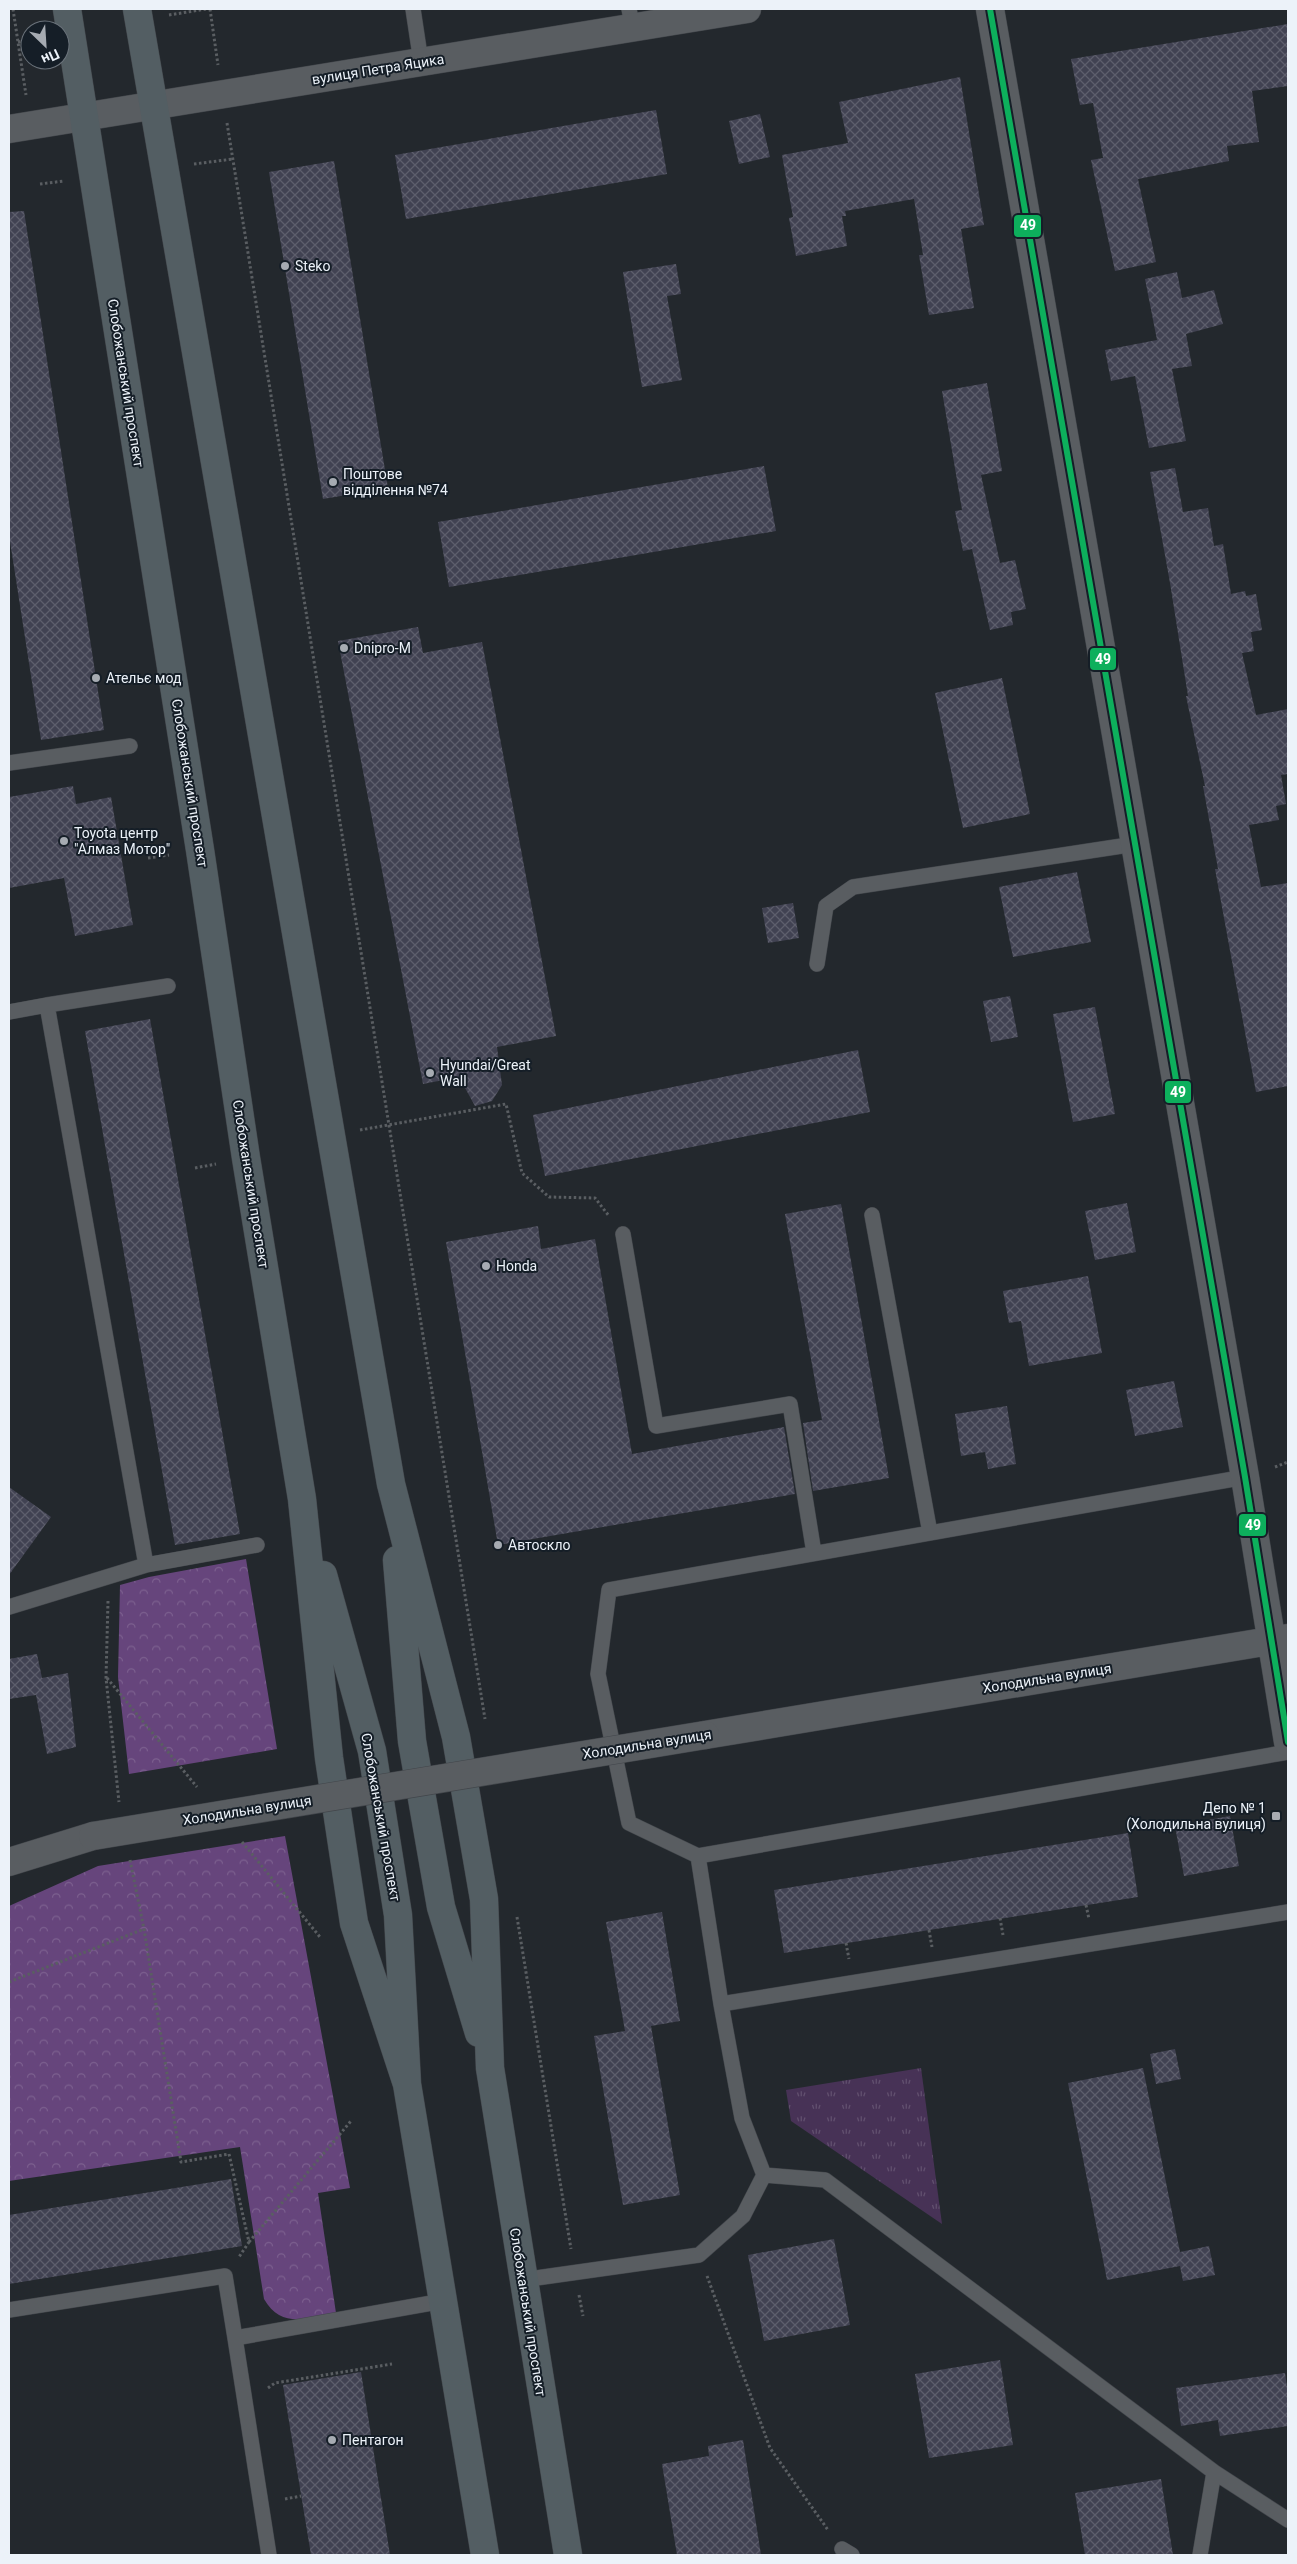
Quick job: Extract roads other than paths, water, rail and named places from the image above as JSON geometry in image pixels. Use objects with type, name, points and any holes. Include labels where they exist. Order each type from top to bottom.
[{"type":"main road","name":"Слобожанський проспект","points":[[67,9],[200,850],[246,1158],[302,1499],[329,1758],[354,1923],[407,2084]]},
{"type":"main road","name":"Слобожанський проспект","points":[[137,9],[391,1484],[456,1737],[484,1899],[490,2068],[522,2280],[568,2555]]},
{"type":"main road","name":"Слобожанський проспект","points":[[391,1484],[414,1750],[441,1907],[490,2068]]},
{"type":"main road","name":"Слобожанський проспект","points":[[302,1499],[372,1751],[398,1915],[407,2084],[485,2555]]},
{"type":"street","name":"вулиця Петра Яцика","points":[[20,127],[421,62],[631,19],[747,9]]},
{"type":"street","points":[[990,9],[1245,1477],[1280,1640],[1288,1742]]},
{"type":"street","name":"Холодильна вулиця","points":[[9,1862],[93,1836],[1280,1640]]},
{"type":"lane","points":[[412,9],[421,62]]},
{"type":"lane","points":[[9,763],[130,746]]},
{"type":"lane","points":[[816,964],[826,906],[853,887],[1135,844]]},
{"type":"lane","points":[[9,1012],[168,986]]},
{"type":"lane","points":[[47,1005],[146,1565]]},
{"type":"lane","points":[[872,1215],[930,1532]]},
{"type":"lane","points":[[623,1234],[656,1426],[790,1404],[814,1553]]},
{"type":"lane","points":[[1245,1477],[608,1590],[598,1674],[629,1822],[698,1856],[1288,1752]]},
{"type":"lane","points":[[9,1607],[146,1565],[257,1545]]},
{"type":"lane","points":[[522,2280],[699,2254],[743,2216],[764,2175],[742,2118],[721,2004],[698,1856]]},
{"type":"lane","points":[[721,2004],[1288,1912]]},
{"type":"lane","points":[[764,2175],[825,2180],[1214,2472],[1288,2520]]},
{"type":"lane","points":[[9,2310],[225,2276],[269,2555]]},
{"type":"lane","points":[[235,2338],[442,2301]]},
{"type":"lane","points":[[1200,2555],[1214,2472]]},
{"type":"place","name":"Steko","points":[[285,266]]},
{"type":"place","name":"Поштове відділення №74","points":[[333,482]]},
{"type":"place","name":"Dnipro-M","points":[[344,648]]},
{"type":"place","name":"Ательє мод","points":[[96,678]]},
{"type":"place","name":"Toyota центр \"Алмаз Мотор\"","points":[[64,841]]},
{"type":"place","name":"Hyundai/Great Wall","points":[[430,1073]]},
{"type":"place","name":"Honda","points":[[486,1266]]},
{"type":"place","name":"Автоскло","points":[[498,1545]]},
{"type":"place","name":"Депо № 1 (Холодильна вулиця)","points":[[1276,1816]]},
{"type":"place","name":"Пентагон","points":[[332,2440]]}]
